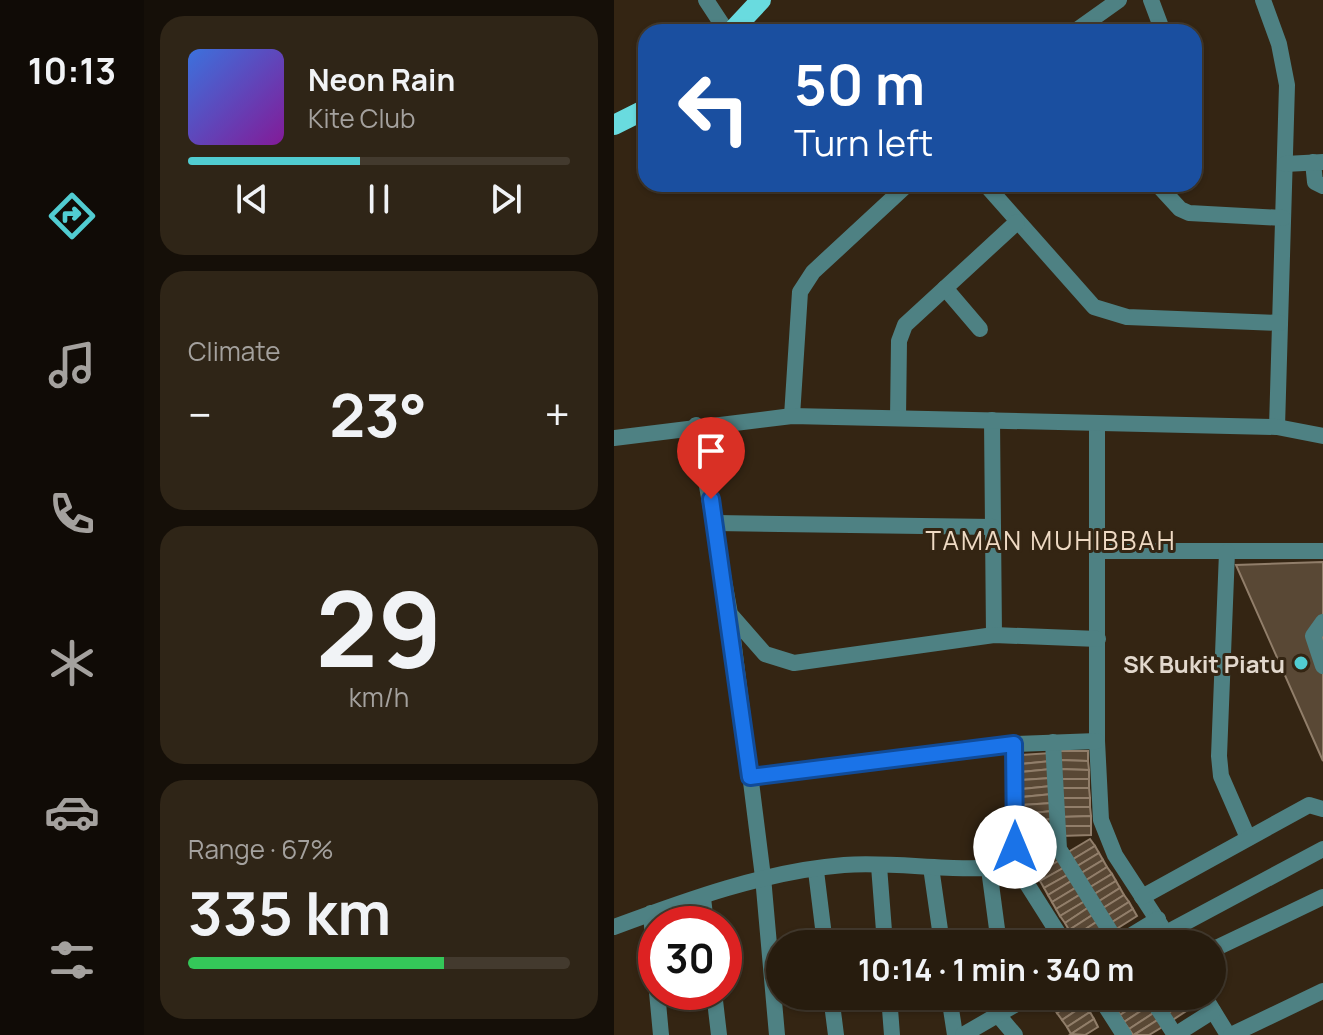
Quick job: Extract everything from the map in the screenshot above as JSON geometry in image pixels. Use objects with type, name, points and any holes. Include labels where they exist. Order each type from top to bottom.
[{"type":"main road","points":[[737,24],[761,0]]},
{"type":"main road","points":[[614,125],[638,113]]},
{"type":"street","points":[[706,0],[723,24]]},
{"type":"street","points":[[1085,24],[1119,0]]},
{"type":"street","points":[[1151,0],[1160,24]]},
{"type":"street","points":[[1263,0],[1286,72],[1277,427]]},
{"type":"street","points":[[1285,164],[1318,162],[1315,182],[1323,186]]},
{"type":"street","points":[[792,416],[800,292],[813,272],[899,192]]},
{"type":"street","points":[[992,192],[1094,307],[1106,313],[1127,317],[1280,323]]},
{"type":"street","points":[[1164,192],[1180,209],[1189,213],[1283,218]]},
{"type":"street","points":[[898,418],[901,332],[912,317],[1017,222]]},
{"type":"street","points":[[945,288],[980,329]]},
{"type":"street","points":[[614,438],[696,425],[792,416],[1277,427],[1323,436]]},
{"type":"street","points":[[992,420],[994,635]]},
{"type":"street","points":[[1097,424],[1097,741],[1103,828],[1165,930]]},
{"type":"street","points":[[696,425],[730,614],[763,877],[777,1035]]},
{"type":"street","points":[[716,523],[993,527]]},
{"type":"street","points":[[1097,551],[1323,551]]},
{"type":"street","points":[[1227,552],[1219,756],[1221,776],[1248,838]]},
{"type":"street","points":[[730,614],[765,654],[794,663],[994,635],[1098,639]]},
{"type":"street","points":[[1323,622],[1313,636],[1323,666]]},
{"type":"street","points":[[750,777],[1014,744],[1097,741]]},
{"type":"street","points":[[1053,742],[1057,840],[1063,858],[1108,930]]},
{"type":"street","points":[[1014,744],[1015,865],[1056,930]]},
{"type":"street","points":[[1142,897],[1309,805],[1323,809]]},
{"type":"street","points":[[1015,847],[1057,840]]},
{"type":"street","points":[[1170,930],[1323,849]]},
{"type":"street","points":[[675,906],[763,877],[842,865],[989,869],[1015,865]]},
{"type":"street","points":[[879,866],[884,930]]},
{"type":"street","points":[[931,867],[940,930]]},
{"type":"street","points":[[989,869],[997,930]]},
{"type":"street","points":[[816,871],[823,930]]},
{"type":"street","points":[[1226,943],[1323,897]]},
{"type":"street","points":[[703,898],[704,906]]},
{"type":"street","points":[[614,927],[638,918]]},
{"type":"street","points":[[1213,1010],[1230,1035],[1323,991]]},
{"type":"street","points":[[659,1010],[661,1035]]},
{"type":"street","points":[[716,1010],[719,1035]]},
{"type":"street","points":[[833,1010],[836,1035]]},
{"type":"street","points":[[890,1010],[892,1035]]},
{"type":"street","points":[[951,1010],[955,1035]]},
{"type":"street","points":[[963,1035],[1000,1010]]},
{"type":"street","points":[[1005,1010],[1015,1035]]},
{"type":"street","points":[[1108,1010],[1124,1035]]},
{"type":"street","points":[[1159,1010],[1175,1035],[1202,1010]]},
{"type":"building","name":"SK Bukit Piatu","points":[[1323,562],[1323,761],[1236,565]]},
{"type":"building","points":[[1059,751],[1088,751],[1088,761],[1059,760]]},
{"type":"building","points":[[1051,753],[1051,761],[1021,764],[1021,755]]},
{"type":"building","points":[[1059,760],[1088,761],[1089,770],[1059,769]]},
{"type":"building","points":[[1051,761],[1051,769],[1021,772],[1021,764]]},
{"type":"building","points":[[1051,769],[1051,778],[1021,780],[1021,772]]},
{"type":"building","points":[[1059,769],[1089,770],[1089,779],[1059,779]]},
{"type":"building","points":[[1051,778],[1051,786],[1022,789],[1021,780]]},
{"type":"building","points":[[1059,779],[1089,779],[1089,788],[1060,788]]},
{"type":"building","points":[[1051,786],[1052,794],[1022,797],[1022,789]]},
{"type":"building","points":[[1060,788],[1089,788],[1090,798],[1060,798]]},
{"type":"building","points":[[1052,794],[1052,803],[1022,805],[1022,797]]},
{"type":"building","points":[[1060,798],[1090,798],[1090,807],[1060,807]]},
{"type":"building","points":[[1052,803],[1052,811],[1023,814],[1022,805]]},
{"type":"building","points":[[1060,807],[1090,807],[1091,816],[1060,817]]},
{"type":"building","points":[[1052,811],[1052,819],[1023,822],[1023,814]]},
{"type":"building","points":[[1091,816],[1091,826],[1061,826],[1060,817]]},
{"type":"building","points":[[1052,819],[1052,828],[1023,830],[1023,822]]},
{"type":"building","points":[[1061,826],[1091,826],[1091,835],[1061,836]]},
{"type":"building","points":[[1052,828],[1053,836],[1023,839],[1023,830]]},
{"type":"building","points":[[1090,839],[1095,846],[1070,861],[1065,854]]},
{"type":"building","points":[[1095,846],[1099,853],[1074,868],[1070,861]]},
{"type":"building","points":[[1052,847],[1056,853],[1031,867],[1027,861]]},
{"type":"building","points":[[1056,853],[1060,860],[1036,874],[1031,867]]},
{"type":"building","points":[[1099,853],[1103,860],[1078,875],[1074,868]]},
{"type":"building","points":[[1060,860],[1065,867],[1040,881],[1036,874]]},
{"type":"building","points":[[1103,860],[1107,867],[1083,882],[1078,875]]},
{"type":"building","points":[[1065,867],[1069,874],[1044,888],[1040,881]]},
{"type":"building","points":[[1107,867],[1112,874],[1087,889],[1083,882]]},
{"type":"building","points":[[1069,874],[1073,880],[1048,895],[1044,888]]},
{"type":"building","points":[[1112,874],[1116,881],[1091,896],[1087,889]]},
{"type":"building","points":[[1073,880],[1077,887],[1052,902],[1048,895]]},
{"type":"building","points":[[1116,881],[1120,888],[1096,903],[1091,896]]},
{"type":"building","points":[[1077,887],[1081,894],[1056,909],[1052,902]]},
{"type":"building","points":[[1120,888],[1124,895],[1100,910],[1096,903]]},
{"type":"building","points":[[1081,894],[1085,901],[1060,916],[1056,909]]},
{"type":"building","points":[[1124,895],[1129,902],[1105,917],[1100,910]]},
{"type":"building","points":[[1085,901],[1089,907],[1065,923],[1060,916]]},
{"type":"building","points":[[1129,902],[1133,909],[1109,924],[1105,917]]},
{"type":"building","points":[[1089,907],[1094,914],[1069,930],[1065,923]]},
{"type":"building","points":[[1133,909],[1137,916],[1115,930],[1109,924]]},
{"type":"building","points":[[1094,914],[1098,921],[1084,930],[1069,930]]},
{"type":"building","points":[[1098,921],[1102,928],[1099,930],[1084,930]]},
{"type":"building","points":[[1062,1010],[1077,1010],[1062,1020],[1057,1013]]},
{"type":"building","points":[[1077,1010],[1090,1012],[1067,1027],[1062,1020]]},
{"type":"building","points":[[1128,1010],[1142,1010],[1124,1022],[1120,1015]]},
{"type":"building","points":[[1142,1010],[1155,1012],[1129,1029],[1124,1022]]},
{"type":"building","points":[[1173,1010],[1188,1010],[1171,1021],[1167,1014]]},
{"type":"building","points":[[1090,1012],[1094,1019],[1071,1034],[1067,1027]]},
{"type":"building","points":[[1155,1012],[1159,1019],[1133,1035],[1129,1029]]},
{"type":"building","points":[[1094,1019],[1098,1027],[1085,1035],[1071,1034]]},
{"type":"building","points":[[1159,1019],[1164,1026],[1149,1035],[1134,1035]]},
{"type":"place","name":"SK Bukit Piatu","points":[[1301,663]]},
{"type":"district","name":"TAMAN MUHIBBAH","points":[[1051,540]]},
{"type":"route","points":[[711,499],[730,614],[750,777],[1014,744],[1015,847]]}]
